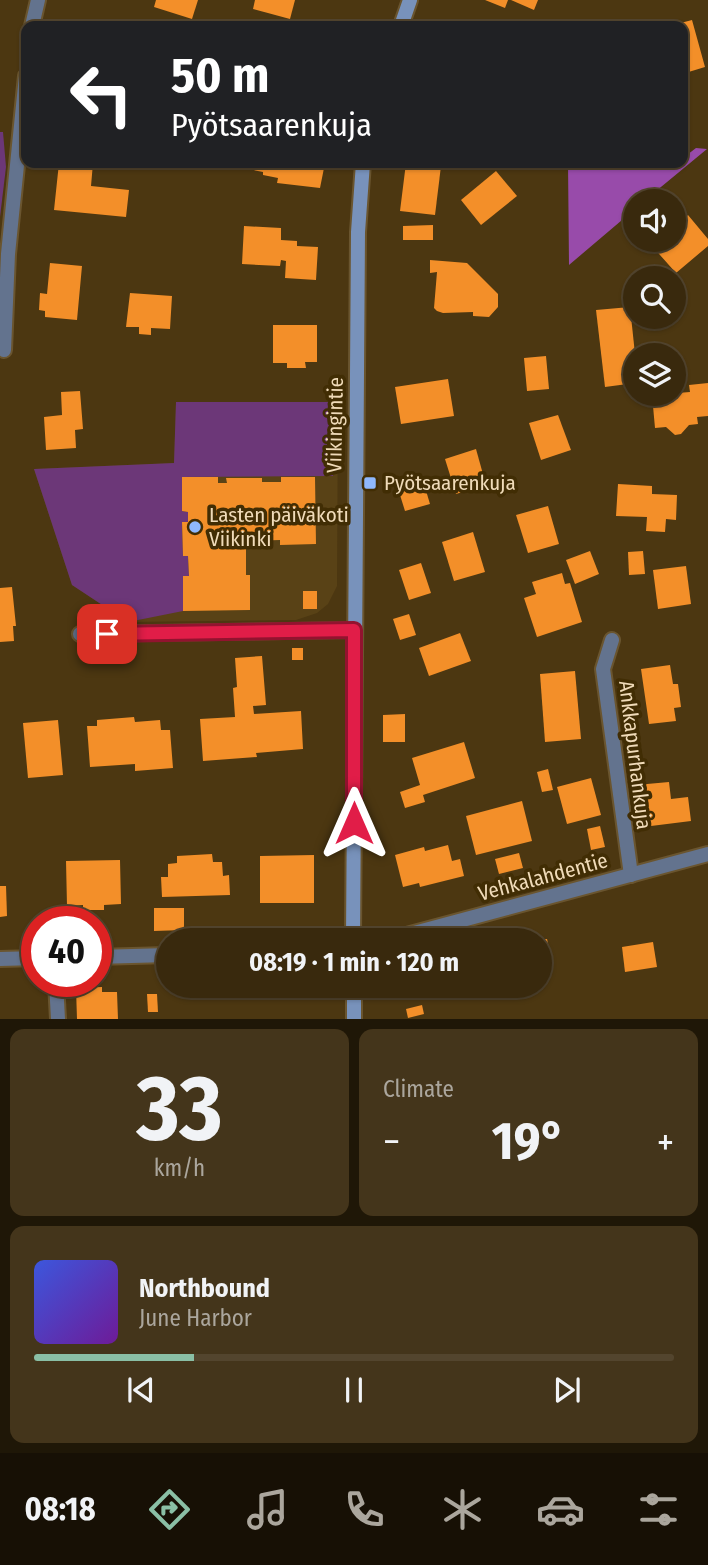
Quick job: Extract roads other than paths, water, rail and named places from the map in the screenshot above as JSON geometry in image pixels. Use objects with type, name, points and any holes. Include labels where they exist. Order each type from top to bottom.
[{"type":"street","points":[[33,21],[37,0]]},
{"type":"street","points":[[403,21],[410,0]]},
{"type":"street","points":[[4,350],[4,256],[21,117]]},
{"type":"street","name":"Viikingintie","points":[[353,928],[358,232],[363,168]]},
{"type":"street","points":[[80,634],[354,630]]},
{"type":"street","name":"Ankkapurhankuja","points":[[612,640],[603,669],[631,875]]},
{"type":"street","name":"Vehkalahdentie","points":[[433,928],[708,854]]},
{"type":"street","points":[[112,957],[156,955]]},
{"type":"street","points":[[0,959],[21,958]]},
{"type":"street","points":[[57,997],[58,1019]]},
{"type":"street","points":[[354,998],[354,1019]]},
{"type":"place","name":"Pyötsaarenkuja","points":[[370,483]]},
{"type":"place","name":"Lasten päiväkoti Viikinki","points":[[195,527]]}]
